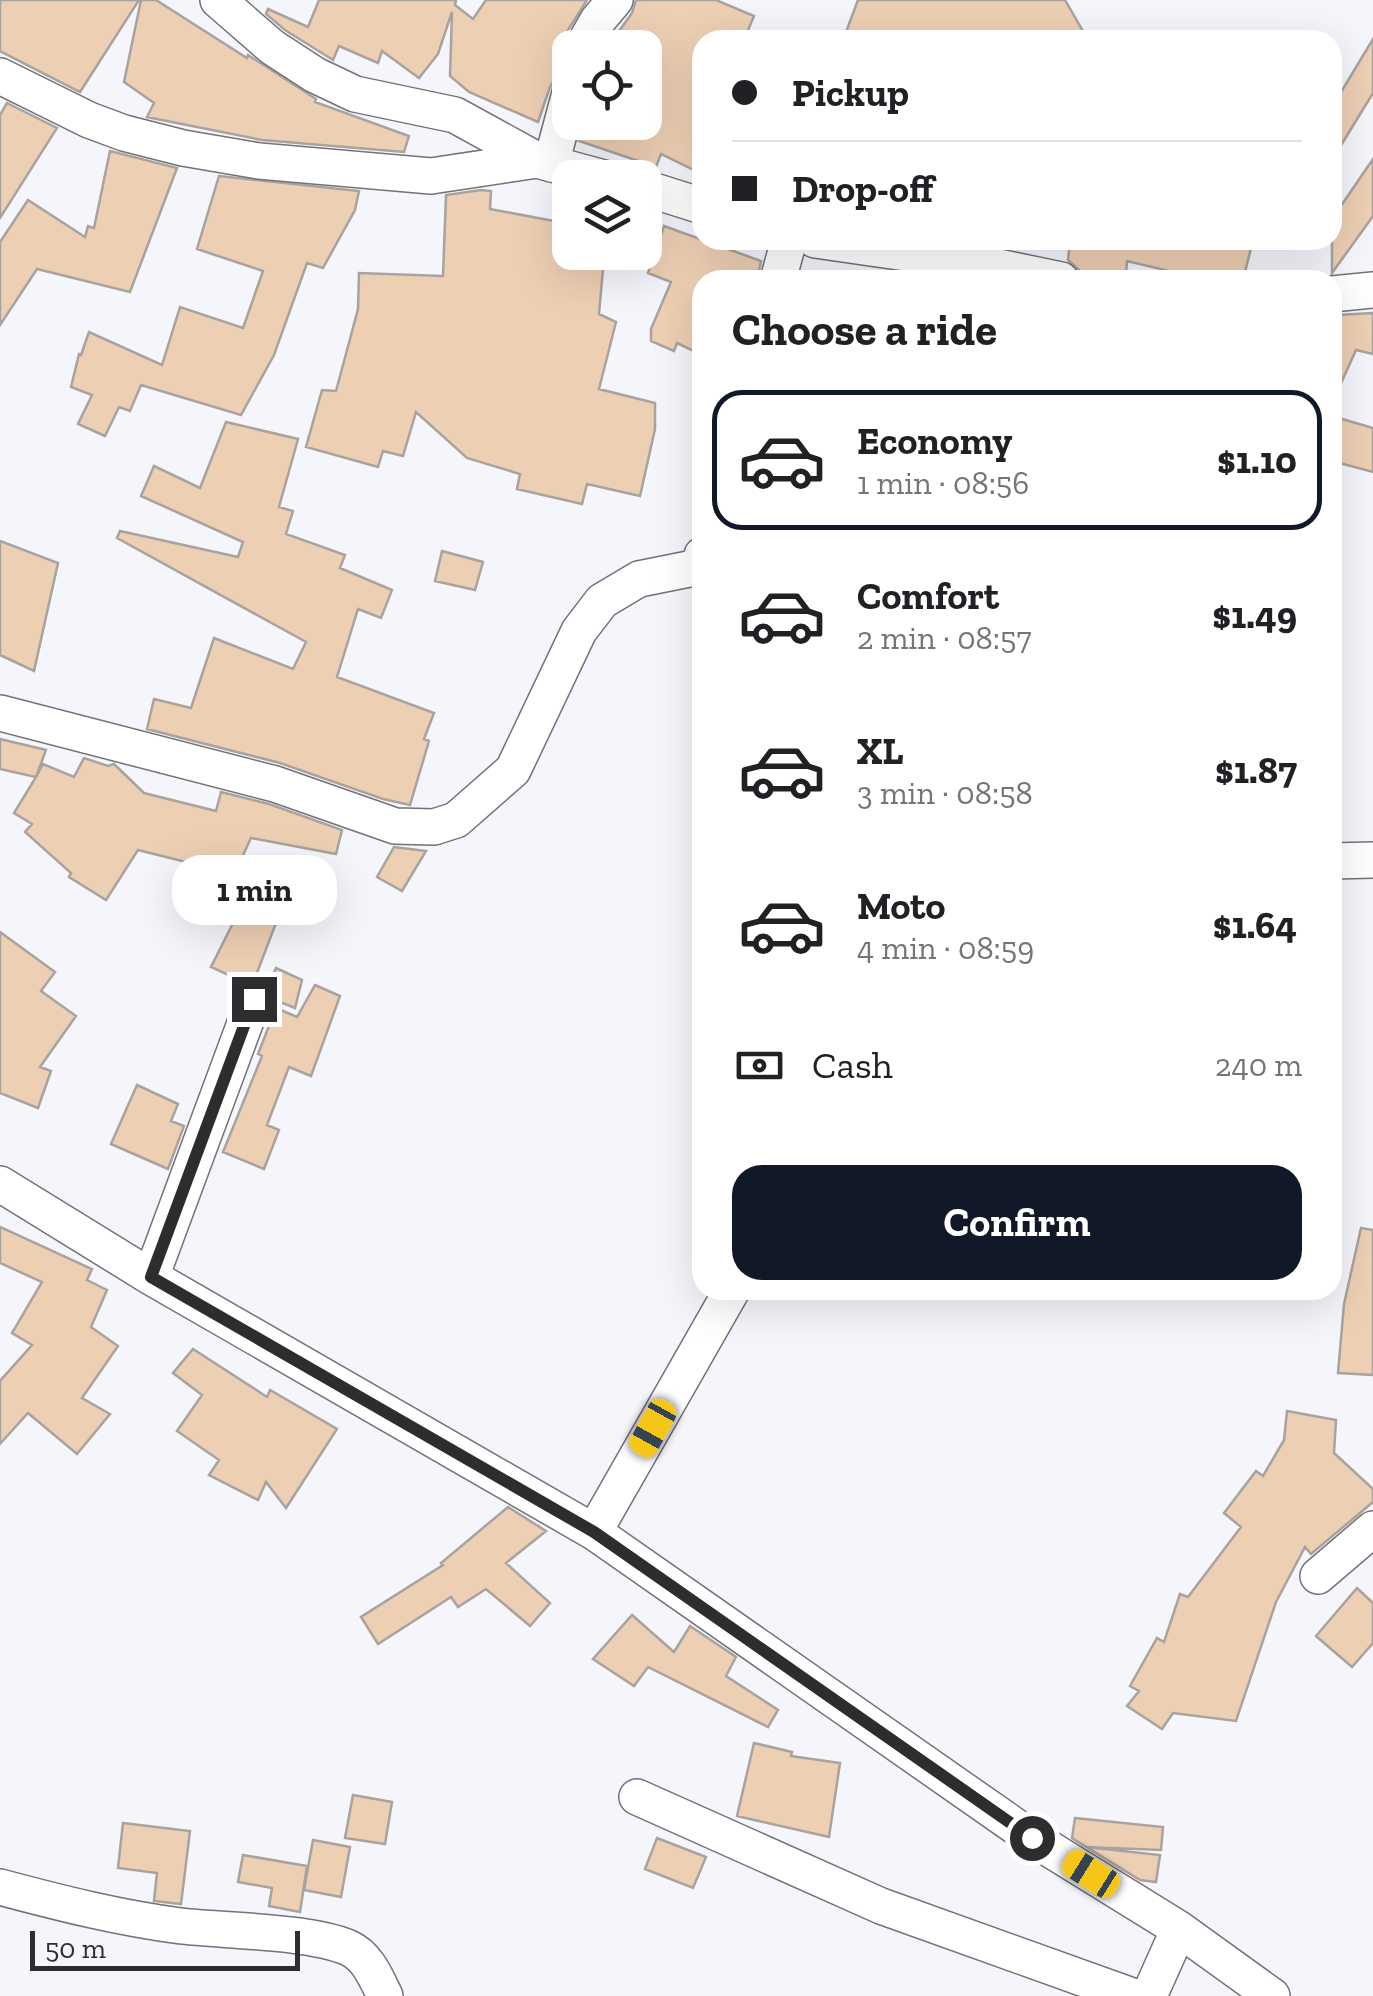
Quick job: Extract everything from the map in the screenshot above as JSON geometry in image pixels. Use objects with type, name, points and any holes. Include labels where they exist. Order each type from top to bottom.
[{"type":"street","points":[[218,0],[272,47],[315,75],[355,94],[455,114],[552,164]]},
{"type":"street","points":[[592,30],[615,0]]},
{"type":"street","points":[[0,76],[88,120],[124,133],[259,161],[430,176],[544,162]]},
{"type":"street","points":[[544,162],[552,140]]},
{"type":"street","points":[[662,193],[692,203]]},
{"type":"street","points":[[885,250],[1013,270]]},
{"type":"street","points":[[1342,293],[1373,290]]},
{"type":"street","points":[[0,712],[275,784],[395,826],[434,827],[456,820],[513,770],[579,631],[602,601],[639,579],[692,566]]},
{"type":"street","points":[[1342,862],[1373,860]]},
{"type":"street","points":[[151,1277],[254,999]]},
{"type":"street","points":[[0,1184],[151,1277],[594,1532],[1032,1838],[1179,1929],[1272,1996]]},
{"type":"street","points":[[594,1532],[726,1300]]},
{"type":"street","points":[[1318,1576],[1373,1529]]},
{"type":"street","points":[[637,1797],[881,1906],[1132,1996]]},
{"type":"street","points":[[0,1887],[82,1909],[177,1925],[319,1940],[352,1949],[372,1968],[385,1996]]},
{"type":"street","points":[[1149,1996],[1179,1929]]},
{"type":"building","points":[[0,0],[139,0],[80,92],[0,51]]},
{"type":"building","points":[[141,0],[156,0],[247,58],[248,55],[316,99],[315,102],[409,136],[404,152],[262,140],[147,117],[154,103],[124,82]]},
{"type":"building","points":[[319,0],[456,0],[455,5],[473,19],[486,0],[587,0],[568,30],[552,30],[552,84],[538,122],[469,92],[450,76],[452,12],[438,54],[419,78],[382,51],[378,63],[339,46],[333,60],[266,14],[268,9],[308,27]]},
{"type":"building","points":[[636,0],[716,0],[754,16],[748,30],[692,30],[692,169],[661,154],[659,160],[635,160],[579,141],[662,140],[662,30],[620,30]]},
{"type":"building","points":[[858,0],[1065,0],[1082,30],[847,30]]},
{"type":"building","points":[[1373,39],[1373,93],[1342,144],[1342,90]]},
{"type":"building","points":[[7,103],[57,128],[0,218],[0,115]]},
{"type":"building","points":[[110,151],[177,168],[130,292],[37,269],[0,325],[0,242],[28,200],[85,237],[88,226],[94,228]]},
{"type":"building","points":[[1373,159],[1373,216],[1332,270],[1332,250],[1342,250],[1342,204]]},
{"type":"building","points":[[219,176],[359,191],[355,210],[323,268],[307,263],[274,355],[241,415],[141,385],[130,411],[119,407],[105,436],[78,424],[92,395],[71,387],[89,332],[162,365],[180,307],[243,328],[263,271],[197,249]]},
{"type":"building","points":[[491,191],[490,209],[552,221],[552,270],[603,270],[599,314],[616,322],[599,389],[655,403],[655,429],[640,496],[587,484],[582,504],[517,489],[520,474],[467,458],[416,412],[403,456],[383,451],[378,467],[306,447],[322,390],[336,391],[358,309],[359,273],[443,276],[446,195]]},
{"type":"building","points":[[664,226],[692,236],[692,250],[731,250],[761,261],[759,270],[692,270],[692,350],[677,343],[674,351],[651,341],[651,329],[671,282],[648,273],[662,270]]},
{"type":"building","points":[[1069,250],[1250,250],[1246,270],[1165,270],[1127,261],[1126,270],[1079,270],[1068,260]]},
{"type":"building","points":[[1373,313],[1373,354],[1356,350],[1342,381],[1342,315]]},
{"type":"building","points":[[1342,419],[1373,428],[1373,472],[1342,464]]},
{"type":"building","points":[[226,422],[298,439],[279,507],[293,511],[286,534],[345,555],[340,568],[392,590],[381,618],[358,609],[337,677],[434,713],[424,739],[429,741],[410,805],[280,763],[147,729],[154,699],[191,708],[214,638],[293,669],[306,642],[117,538],[120,531],[238,557],[243,542],[141,496],[154,466],[200,488]]},
{"type":"building","points":[[0,541],[58,563],[34,671],[0,655]]},
{"type":"building","points":[[442,551],[483,562],[475,590],[435,581]]},
{"type":"building","points":[[0,739],[46,750],[36,777],[0,769]]},
{"type":"building","points":[[84,758],[108,766],[114,764],[144,793],[216,811],[221,792],[269,804],[342,830],[336,854],[251,838],[227,890],[194,874],[198,865],[138,850],[106,900],[69,877],[71,873],[25,832],[32,824],[14,813],[43,764],[74,777]]},
{"type":"building","points":[[394,847],[426,851],[402,891],[377,877]]},
{"type":"building","points":[[246,897],[281,910],[255,978],[243,982],[211,967]]},
{"type":"building","points":[[0,932],[55,972],[41,991],[76,1016],[40,1067],[51,1071],[38,1108],[0,1093]]},
{"type":"building","points":[[276,968],[302,980],[295,1008],[275,1000],[269,984]]},
{"type":"building","points":[[315,985],[340,996],[311,1076],[289,1067],[267,1125],[279,1130],[264,1169],[223,1152],[262,1056],[258,1054],[276,1008],[297,1017]]},
{"type":"building","points":[[137,1085],[178,1104],[171,1121],[184,1126],[168,1169],[111,1144]]},
{"type":"building","points":[[0,1227],[92,1269],[87,1280],[107,1290],[91,1327],[118,1346],[82,1398],[110,1414],[77,1454],[28,1413],[0,1444],[0,1381],[32,1345],[12,1333],[42,1282],[0,1263]]},
{"type":"building","points":[[1361,1228],[1373,1230],[1373,1375],[1338,1373],[1344,1304]]},
{"type":"building","points":[[193,1349],[267,1397],[270,1390],[337,1429],[286,1508],[266,1482],[258,1500],[209,1475],[219,1460],[177,1431],[202,1395],[173,1373]]},
{"type":"building","points":[[1287,1411],[1336,1420],[1334,1453],[1373,1489],[1373,1502],[1311,1554],[1305,1547],[1276,1602],[1236,1721],[1173,1713],[1162,1729],[1127,1706],[1139,1691],[1130,1686],[1157,1638],[1164,1642],[1180,1594],[1188,1597],[1241,1527],[1224,1513],[1256,1471],[1263,1476],[1284,1440]]},
{"type":"building","points":[[508,1507],[546,1531],[506,1563],[550,1603],[530,1626],[486,1589],[458,1607],[451,1597],[378,1644],[361,1617],[443,1565]]},
{"type":"building","points":[[1357,1588],[1373,1603],[1373,1643],[1352,1667],[1316,1636]]},
{"type":"building","points":[[632,1615],[674,1652],[690,1626],[736,1657],[726,1676],[778,1710],[768,1727],[648,1667],[634,1686],[593,1659]]},
{"type":"building","points":[[754,1743],[792,1752],[791,1756],[840,1763],[829,1837],[737,1816]]},
{"type":"building","points":[[353,1795],[392,1802],[385,1844],[345,1838]]},
{"type":"building","points":[[1075,1818],[1163,1827],[1161,1850],[1087,1847],[1072,1838]]},
{"type":"building","points":[[123,1823],[190,1831],[181,1904],[154,1901],[157,1873],[118,1868]]},
{"type":"building","points":[[657,1838],[706,1857],[693,1888],[645,1869]]},
{"type":"building","points":[[313,1840],[350,1847],[341,1897],[304,1890]]},
{"type":"building","points":[[1087,1847],[1160,1855],[1156,1882],[1140,1880]]},
{"type":"building","points":[[243,1855],[307,1866],[300,1912],[269,1906],[272,1888],[238,1882]]},
{"type":"route","points":[[254,999],[151,1277],[594,1532],[1032,1838]]}]
